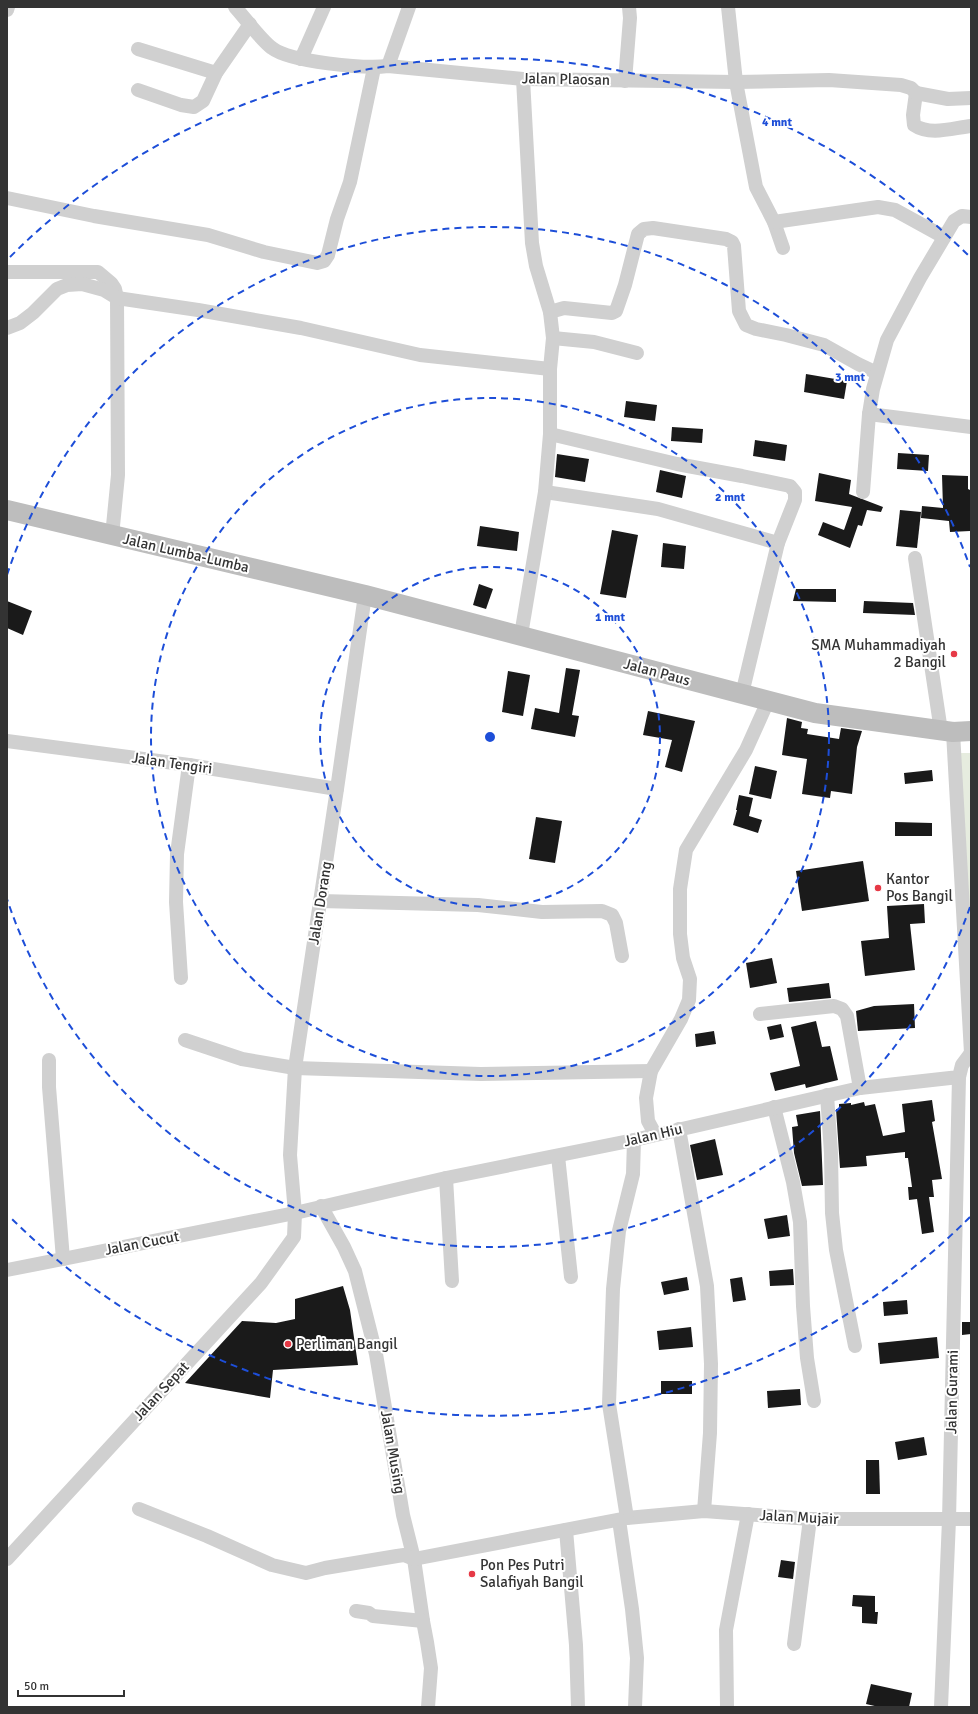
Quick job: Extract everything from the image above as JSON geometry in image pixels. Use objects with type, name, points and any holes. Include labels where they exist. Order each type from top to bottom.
[{"type":"main road","name":"Jalan Lumba-Lumba","points":[[7,510],[364,595]]},
{"type":"main road","name":"Jalan Paus","points":[[364,595],[814,713],[955,731]]},
{"type":"street","name":"Jalan Plaosan","points":[[235,7],[272,49],[301,59],[374,68],[388,66],[523,79],[736,82],[829,80],[901,85],[911,88],[916,93],[948,99],[971,98]]},
{"type":"street","points":[[301,59],[324,7]]},
{"type":"street","points":[[388,66],[410,7]]},
{"type":"street","points":[[625,81],[630,18],[629,7]]},
{"type":"street","points":[[728,7],[736,82],[756,187],[774,222],[783,248]]},
{"type":"street","points":[[138,90],[181,105],[194,107],[203,101],[216,73],[250,24]]},
{"type":"street","points":[[138,49],[216,73]]},
{"type":"street","points":[[7,198],[94,216],[208,236],[264,252],[317,264],[324,262],[328,256],[337,219],[350,182],[374,68]]},
{"type":"street","points":[[521,635],[545,492],[550,434],[550,370],[553,338],[550,312],[532,243],[523,79]]},
{"type":"street","points":[[916,93],[913,115],[914,125],[924,130],[971,126]]},
{"type":"street","points":[[774,222],[878,207],[895,210],[944,237]]},
{"type":"street","points":[[863,492],[869,414],[877,373],[887,340],[920,278],[954,221],[962,216],[971,217]]},
{"type":"street","points":[[550,312],[564,308],[612,313],[616,311],[625,285],[638,234],[644,229],[653,228],[726,239],[732,242],[734,246],[739,312],[746,325],[756,329],[824,344],[858,364],[877,373]]},
{"type":"street","points":[[7,272],[98,272],[111,283],[115,289],[117,298],[118,475],[112,536]]},
{"type":"street","points":[[7,328],[20,323],[33,313],[57,289],[67,285],[82,284],[104,290],[117,298],[301,328],[420,355],[550,370]]},
{"type":"street","points":[[553,338],[594,342],[638,353]]},
{"type":"street","points":[[869,414],[971,427]]},
{"type":"street","points":[[550,434],[677,464],[790,486],[795,492],[795,500],[778,543],[742,694]]},
{"type":"street","points":[[545,492],[658,509],[778,543]]},
{"type":"street","points":[[915,558],[955,731],[971,1053],[962,1066],[959,1077]]},
{"type":"street","name":"Jalan Dorang","points":[[295,1213],[290,1155],[295,1068],[337,789],[364,595]]},
{"type":"street","points":[[655,1134],[648,1121],[646,1098],[651,1071],[681,1019],[689,1000],[690,979],[683,958],[680,934],[680,888],[686,850],[746,750],[768,701]]},
{"type":"street","name":"Jalan Tengiri","points":[[7,741],[189,765],[337,789]]},
{"type":"street","points":[[182,978],[176,902],[177,854],[189,765]]},
{"type":"street","points":[[320,901],[478,905],[542,912],[602,911],[612,915],[616,922],[622,956]]},
{"type":"street","points":[[760,1014],[834,1006],[842,1009],[847,1016],[860,1088]]},
{"type":"street","points":[[185,1040],[242,1059],[295,1068],[481,1074],[651,1071]]},
{"type":"street","points":[[49,1060],[50,1094],[63,1259]]},
{"type":"street","name":"Jalan Hiu","points":[[295,1213],[446,1178],[634,1140],[860,1088],[959,1077]]},
{"type":"street","name":"Jalan Gurami","points":[[941,1707],[949,1520],[959,1077]]},
{"type":"street","points":[[827,1095],[832,1153],[832,1213],[855,1346]]},
{"type":"street","points":[[774,1107],[793,1182],[800,1222],[807,1358],[814,1400]]},
{"type":"street","points":[[679,1129],[707,1286],[711,1364],[710,1433],[704,1511]]},
{"type":"street","points":[[634,1140],[633,1174],[619,1231],[613,1289],[609,1404],[623,1519],[637,1658],[635,1707]]},
{"type":"street","points":[[558,1156],[571,1277]]},
{"type":"street","points":[[446,1178],[452,1281]]},
{"type":"street","name":"Jalan Musing","points":[[321,1206],[344,1247],[355,1271],[376,1354],[404,1515],[414,1559],[427,1642],[430,1668],[428,1707]]},
{"type":"street","name":"Jalan Cucut","points":[[7,1270],[278,1215],[295,1213]]},
{"type":"street","name":"Jalan Sepat","points":[[7,1559],[260,1283],[294,1237],[295,1213]]},
{"type":"street","name":"Jalan Mujair","points":[[139,1509],[207,1536],[272,1565],[306,1573],[325,1568],[404,1555],[414,1559],[623,1519],[704,1511],[810,1519],[971,1519]]},
{"type":"street","points":[[727,1707],[726,1630],[748,1514]]},
{"type":"street","points":[[794,1644],[810,1519]]},
{"type":"street","points":[[566,1530],[576,1645],[578,1707]]},
{"type":"street","points":[[356,1612],[369,1613],[373,1616],[423,1621]]},
{"type":"shaded area","points":[[959,753],[971,753],[971,955]]},
{"type":"building","points":[[806,374],[847,381],[844,399],[804,392]]},
{"type":"building","points":[[626,401],[657,405],[655,421],[624,417]]},
{"type":"building","points":[[672,427],[703,429],[702,443],[671,441]]},
{"type":"building","points":[[755,440],[787,445],[785,461],[753,456]]},
{"type":"building","points":[[898,453],[929,455],[928,471],[897,469]]},
{"type":"building","points":[[557,454],[589,459],[585,482],[555,477]]},
{"type":"building","points":[[660,470],[686,476],[682,498],[656,492]]},
{"type":"building","points":[[819,473],[851,480],[849,494],[883,507],[881,512],[867,510],[862,526],[858,525],[850,548],[818,535],[823,522],[844,530],[852,507],[815,501]]},
{"type":"building","points":[[942,475],[968,476],[968,489],[970,490],[970,531],[950,532],[949,521],[921,518],[922,506],[943,508]]},
{"type":"building","points":[[900,510],[921,512],[917,548],[896,546]]},
{"type":"building","points":[[480,526],[519,532],[517,551],[477,546]]},
{"type":"building","points":[[612,530],[638,535],[626,598],[600,594]]},
{"type":"building","points":[[663,543],[686,546],[684,569],[661,567]]},
{"type":"building","points":[[479,584],[493,589],[486,609],[473,605]]},
{"type":"building","points":[[796,589],[836,589],[836,602],[793,601]]},
{"type":"building","points":[[7,601],[32,611],[23,635],[7,628]]},
{"type":"building","points":[[864,601],[913,603],[915,615],[863,613]]},
{"type":"building","points":[[566,668],[580,670],[572,715],[579,716],[575,737],[531,729],[535,708],[559,713]]},
{"type":"building","points":[[508,671],[530,675],[523,716],[502,712]]},
{"type":"building","points":[[648,711],[695,721],[682,772],[665,767],[672,740],[643,735]]},
{"type":"building","points":[[787,718],[802,722],[801,728],[808,729],[807,734],[839,739],[841,728],[862,731],[857,747],[852,794],[831,791],[830,798],[802,794],[807,759],[782,755]]},
{"type":"building","points":[[755,766],[777,771],[771,799],[749,794]]},
{"type":"building","points":[[932,770],[933,781],[905,784],[904,773]]},
{"type":"building","points":[[739,795],[753,798],[749,816],[762,820],[758,833],[733,825]]},
{"type":"building","points":[[536,817],[562,821],[555,863],[529,859]]},
{"type":"building","points":[[895,822],[932,823],[932,836],[895,836]]},
{"type":"building","points":[[863,861],[869,901],[802,911],[796,871]]},
{"type":"building","points":[[924,904],[925,923],[910,924],[915,970],[865,976],[861,941],[889,938],[887,906]]},
{"type":"building","points":[[772,958],[777,983],[750,988],[746,963]]},
{"type":"building","points":[[829,983],[831,998],[789,1002],[787,988]]},
{"type":"building","points":[[914,1004],[915,1028],[858,1031],[856,1011],[874,1006]]},
{"type":"building","points":[[816,1021],[822,1047],[830,1046],[838,1080],[806,1088],[805,1084],[775,1091],[770,1073],[800,1066],[791,1027]]},
{"type":"building","points":[[781,1024],[784,1037],[770,1040],[767,1027]]},
{"type":"building","points":[[714,1031],[716,1044],[696,1047],[695,1034]]},
{"type":"building","points":[[932,1100],[935,1121],[932,1122],[942,1179],[932,1180],[934,1197],[929,1197],[934,1232],[922,1234],[917,1199],[909,1200],[908,1187],[912,1187],[908,1158],[905,1158],[905,1152],[866,1156],[867,1166],[840,1168],[836,1109],[839,1109],[839,1104],[851,1103],[851,1105],[864,1102],[865,1106],[875,1104],[883,1136],[905,1132],[902,1104]]},
{"type":"building","points":[[820,1111],[823,1185],[802,1186],[794,1153],[792,1127],[798,1126],[796,1115]]},
{"type":"building","points":[[715,1139],[723,1175],[697,1180],[690,1145]]},
{"type":"building","points":[[787,1215],[790,1236],[768,1239],[764,1219]]},
{"type":"building","points":[[793,1269],[794,1285],[770,1286],[769,1271]]},
{"type":"building","points":[[687,1277],[689,1290],[664,1295],[661,1282]]},
{"type":"building","points":[[742,1277],[746,1300],[733,1302],[730,1279]]},
{"type":"building","name":"Perliman Bangil","points":[[343,1286],[350,1310],[358,1365],[273,1370],[270,1398],[185,1383],[242,1321],[276,1323],[295,1319],[295,1299]]},
{"type":"building","points":[[907,1300],[908,1314],[884,1316],[883,1302]]},
{"type":"building","points":[[962,1322],[971,1322],[971,1334],[962,1335]]},
{"type":"building","points":[[691,1327],[693,1347],[659,1350],[657,1331]]},
{"type":"building","points":[[937,1337],[939,1358],[880,1364],[878,1343]]},
{"type":"building","points":[[661,1381],[692,1381],[692,1394],[661,1394]]},
{"type":"building","points":[[800,1389],[801,1405],[768,1408],[767,1391]]},
{"type":"building","points":[[924,1437],[927,1455],[898,1460],[895,1442]]},
{"type":"building","points":[[866,1460],[879,1460],[880,1494],[866,1494]]},
{"type":"building","points":[[781,1560],[795,1562],[793,1579],[778,1577]]},
{"type":"building","points":[[853,1595],[875,1596],[875,1612],[878,1612],[877,1624],[862,1623],[862,1607],[852,1606]]},
{"type":"building","points":[[871,1684],[912,1693],[909,1707],[879,1707],[866,1704]]},
{"type":"place","name":"SMA Muhammadiyah 2 Bangil","points":[[954,654]]},
{"type":"place","name":"Kantor Pos Bangil","points":[[878,888]]},
{"type":"place","name":"Perliman Bangil","points":[[288,1344]]},
{"type":"place","name":"Pon Pes Putri Salafiyah Bangil","points":[[472,1574]]}]
